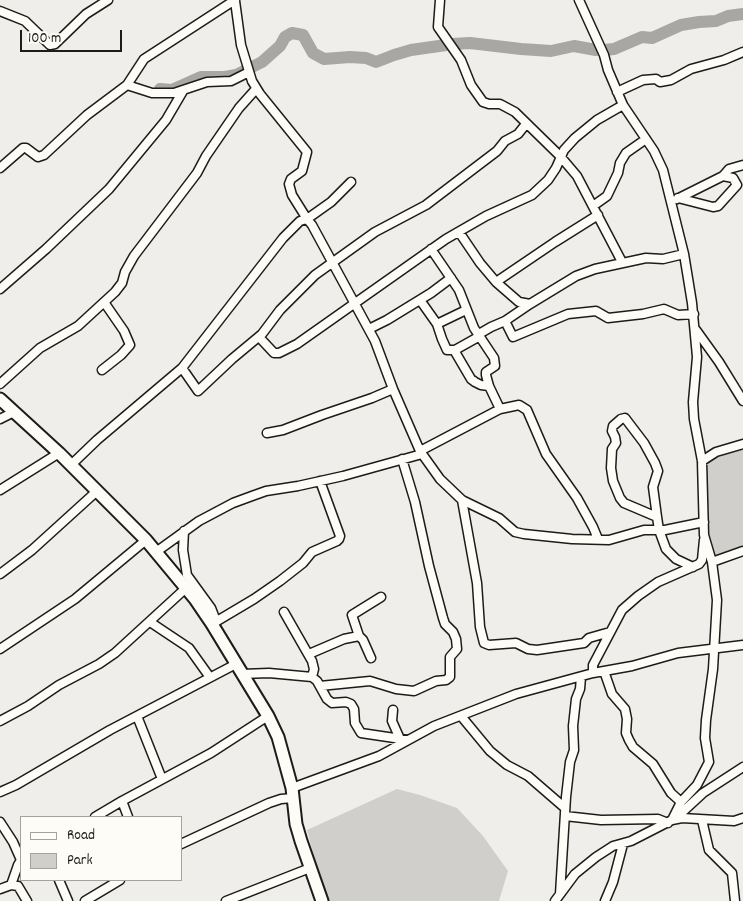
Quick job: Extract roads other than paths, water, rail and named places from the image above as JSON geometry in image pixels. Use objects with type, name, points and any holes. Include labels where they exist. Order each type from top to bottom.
[{"type":"street","points":[[0,11],[25,21],[50,45],[55,44],[86,14],[108,0]]},
{"type":"street","points":[[0,168],[24,148],[38,157],[44,155],[87,115],[127,85],[144,59],[235,0],[241,45],[256,89],[307,152],[302,171],[289,184],[292,195],[334,263],[369,329],[421,453],[440,479],[462,500],[499,518],[516,532],[524,534],[572,539],[617,538],[644,530],[659,530],[704,522]]},
{"type":"street","points":[[440,0],[438,27],[461,60],[471,85],[483,102],[500,104],[515,112],[560,156],[577,176],[622,262]]},
{"type":"street","points":[[579,0],[604,55],[622,105],[654,151],[663,170],[684,254],[694,314],[697,357],[693,402],[702,460],[704,522],[702,560],[693,568],[658,582],[622,610],[593,664],[593,674]]},
{"type":"street","points":[[617,92],[643,80],[656,79],[660,82],[671,80],[691,69],[724,60],[743,52]]},
{"type":"street","points":[[127,85],[158,94],[184,91],[208,82],[231,81],[249,72]]},
{"type":"street","points":[[0,384],[40,348],[78,326],[122,283],[134,256],[197,173],[206,156],[239,108],[256,89]]},
{"type":"street","points":[[0,289],[46,249],[109,189],[160,128],[175,108],[184,91]]},
{"type":"street","points":[[259,337],[274,353],[279,353],[297,344],[376,290],[431,249],[486,216],[532,194],[548,180],[556,168],[560,156],[575,138],[597,120],[622,105]]},
{"type":"street","points":[[182,368],[198,391],[259,337],[294,295],[315,275],[375,232],[426,205],[497,151],[505,141],[518,134],[526,124]]},
{"type":"street","points":[[593,206],[607,196],[626,153],[646,140]]},
{"type":"street","points":[[671,202],[723,176],[729,169],[743,165]]},
{"type":"street","points":[[678,198],[713,207],[718,206],[736,185],[733,178],[723,176]]},
{"type":"street","points":[[71,465],[97,440],[182,368],[283,238],[300,221],[307,219],[331,202],[351,182]]},
{"type":"street","points":[[496,282],[598,216]]},
{"type":"street","points":[[459,232],[480,263],[496,282],[519,302],[530,304]]},
{"type":"street","points":[[431,249],[463,297],[466,310],[496,363],[495,366],[486,372],[489,386],[500,409]]},
{"type":"street","points":[[420,300],[437,324],[448,350],[455,350],[576,276],[622,262],[646,258],[663,259],[684,254]]},
{"type":"street","points":[[369,329],[420,300],[451,278]]},
{"type":"street","points":[[102,370],[130,345],[117,319],[104,302]]},
{"type":"street","points":[[505,321],[513,336],[568,314],[596,311],[608,318],[643,314],[664,309],[678,315],[694,314]]},
{"type":"street","points":[[437,324],[466,310]]},
{"type":"street","points":[[695,329],[719,362],[743,401]]},
{"type":"street","points":[[455,350],[471,379],[481,385],[489,386]]},
{"type":"street","points":[[267,433],[283,430],[393,389]]},
{"type":"street","points":[[0,399],[59,453],[146,540],[214,622],[236,664],[268,716],[282,748],[293,793],[296,824],[322,901]]},
{"type":"street","points":[[156,552],[184,530],[216,511],[252,496],[266,491],[320,481],[402,460],[421,453],[500,409],[519,406],[526,410],[546,454],[577,498],[598,539]]},
{"type":"street","points":[[0,420],[14,412]]},
{"type":"street","points":[[657,517],[624,503],[616,490],[611,468],[612,449],[616,443],[612,430],[613,426],[621,419],[625,418],[644,442],[655,463],[658,472],[653,487],[659,530],[670,554],[693,568]]},
{"type":"street","points":[[702,460],[716,452],[743,444]]},
{"type":"street","points":[[0,490],[59,453]]},
{"type":"street","points":[[320,686],[370,681],[396,689],[414,691],[450,677],[450,657],[456,649],[456,640],[453,632],[442,618],[415,502],[402,460]]},
{"type":"street","points":[[214,622],[254,599],[280,581],[303,563],[312,552],[338,541],[340,536],[320,481]]},
{"type":"street","points":[[0,574],[32,550],[97,491]]},
{"type":"street","points":[[462,500],[477,583],[480,628],[484,642],[489,645],[516,643],[528,649],[537,650],[584,643],[589,638],[610,632]]},
{"type":"street","points":[[184,530],[183,550],[187,575],[211,608],[214,622]]},
{"type":"street","points":[[670,822],[681,802],[697,785],[709,762],[705,738],[706,720],[713,669],[718,600],[712,562],[704,535]]},
{"type":"street","points":[[0,649],[75,599],[146,540]]},
{"type":"street","points":[[712,562],[743,551]]},
{"type":"street","points":[[0,721],[115,653],[186,588]]},
{"type":"street","points":[[371,658],[363,640],[359,636],[352,615],[381,597]]},
{"type":"street","points":[[284,612],[309,654],[314,669],[312,677]]},
{"type":"street","points":[[150,622],[189,648],[209,676]]},
{"type":"street","points":[[309,654],[344,639],[359,636]]},
{"type":"street","points":[[182,844],[269,803],[281,800],[379,756],[404,740],[434,726],[525,691],[632,666],[678,653],[743,645]]},
{"type":"street","points":[[0,792],[16,785],[110,730],[209,676],[236,664]]},
{"type":"street","points":[[242,674],[269,672],[312,677],[317,681],[327,699],[332,703],[346,702],[351,704],[354,709],[355,723],[362,734],[404,740]]},
{"type":"street","points":[[604,672],[608,687],[625,708],[627,720],[626,733],[629,740],[653,764],[671,793],[681,802]]},
{"type":"street","points":[[558,898],[568,778],[574,750],[573,726],[576,699],[580,689],[580,677]]},
{"type":"street","points":[[393,710],[392,721],[404,740]]},
{"type":"street","points":[[137,716],[162,779]]},
{"type":"street","points":[[97,816],[211,753],[268,716]]},
{"type":"street","points":[[460,716],[490,751],[507,765],[528,776],[565,812],[601,820],[658,819],[670,822]]},
{"type":"street","points":[[670,822],[703,793],[743,768]]},
{"type":"street","points":[[122,801],[128,816]]},
{"type":"street","points":[[558,898],[575,874],[613,846],[624,844],[682,818],[734,821],[743,818]]},
{"type":"street","points":[[702,820],[709,850],[732,873],[735,901]]},
{"type":"street","points":[[0,822],[14,842],[20,857]]},
{"type":"street","points":[[605,901],[613,882],[624,844]]},
{"type":"street","points":[[11,885],[20,862]]},
{"type":"street","points":[[228,901],[310,868]]},
{"type":"street","points":[[59,881],[68,901]]},
{"type":"street","points":[[85,901],[118,881]]},
{"type":"street","points":[[0,889],[11,885],[18,886],[27,901]]},
{"type":"waterway","points":[[604,50],[614,49],[642,37],[652,38],[681,25],[716,21],[728,16],[743,14]]},
{"type":"waterway","points":[[160,89],[172,90],[201,77],[236,75],[262,62],[280,46],[285,37],[292,33],[303,35],[313,53],[324,59],[350,57],[366,58],[376,62],[411,50],[446,45]]},
{"type":"waterway","points":[[452,44],[470,43],[551,51],[574,46],[596,50]]}]
